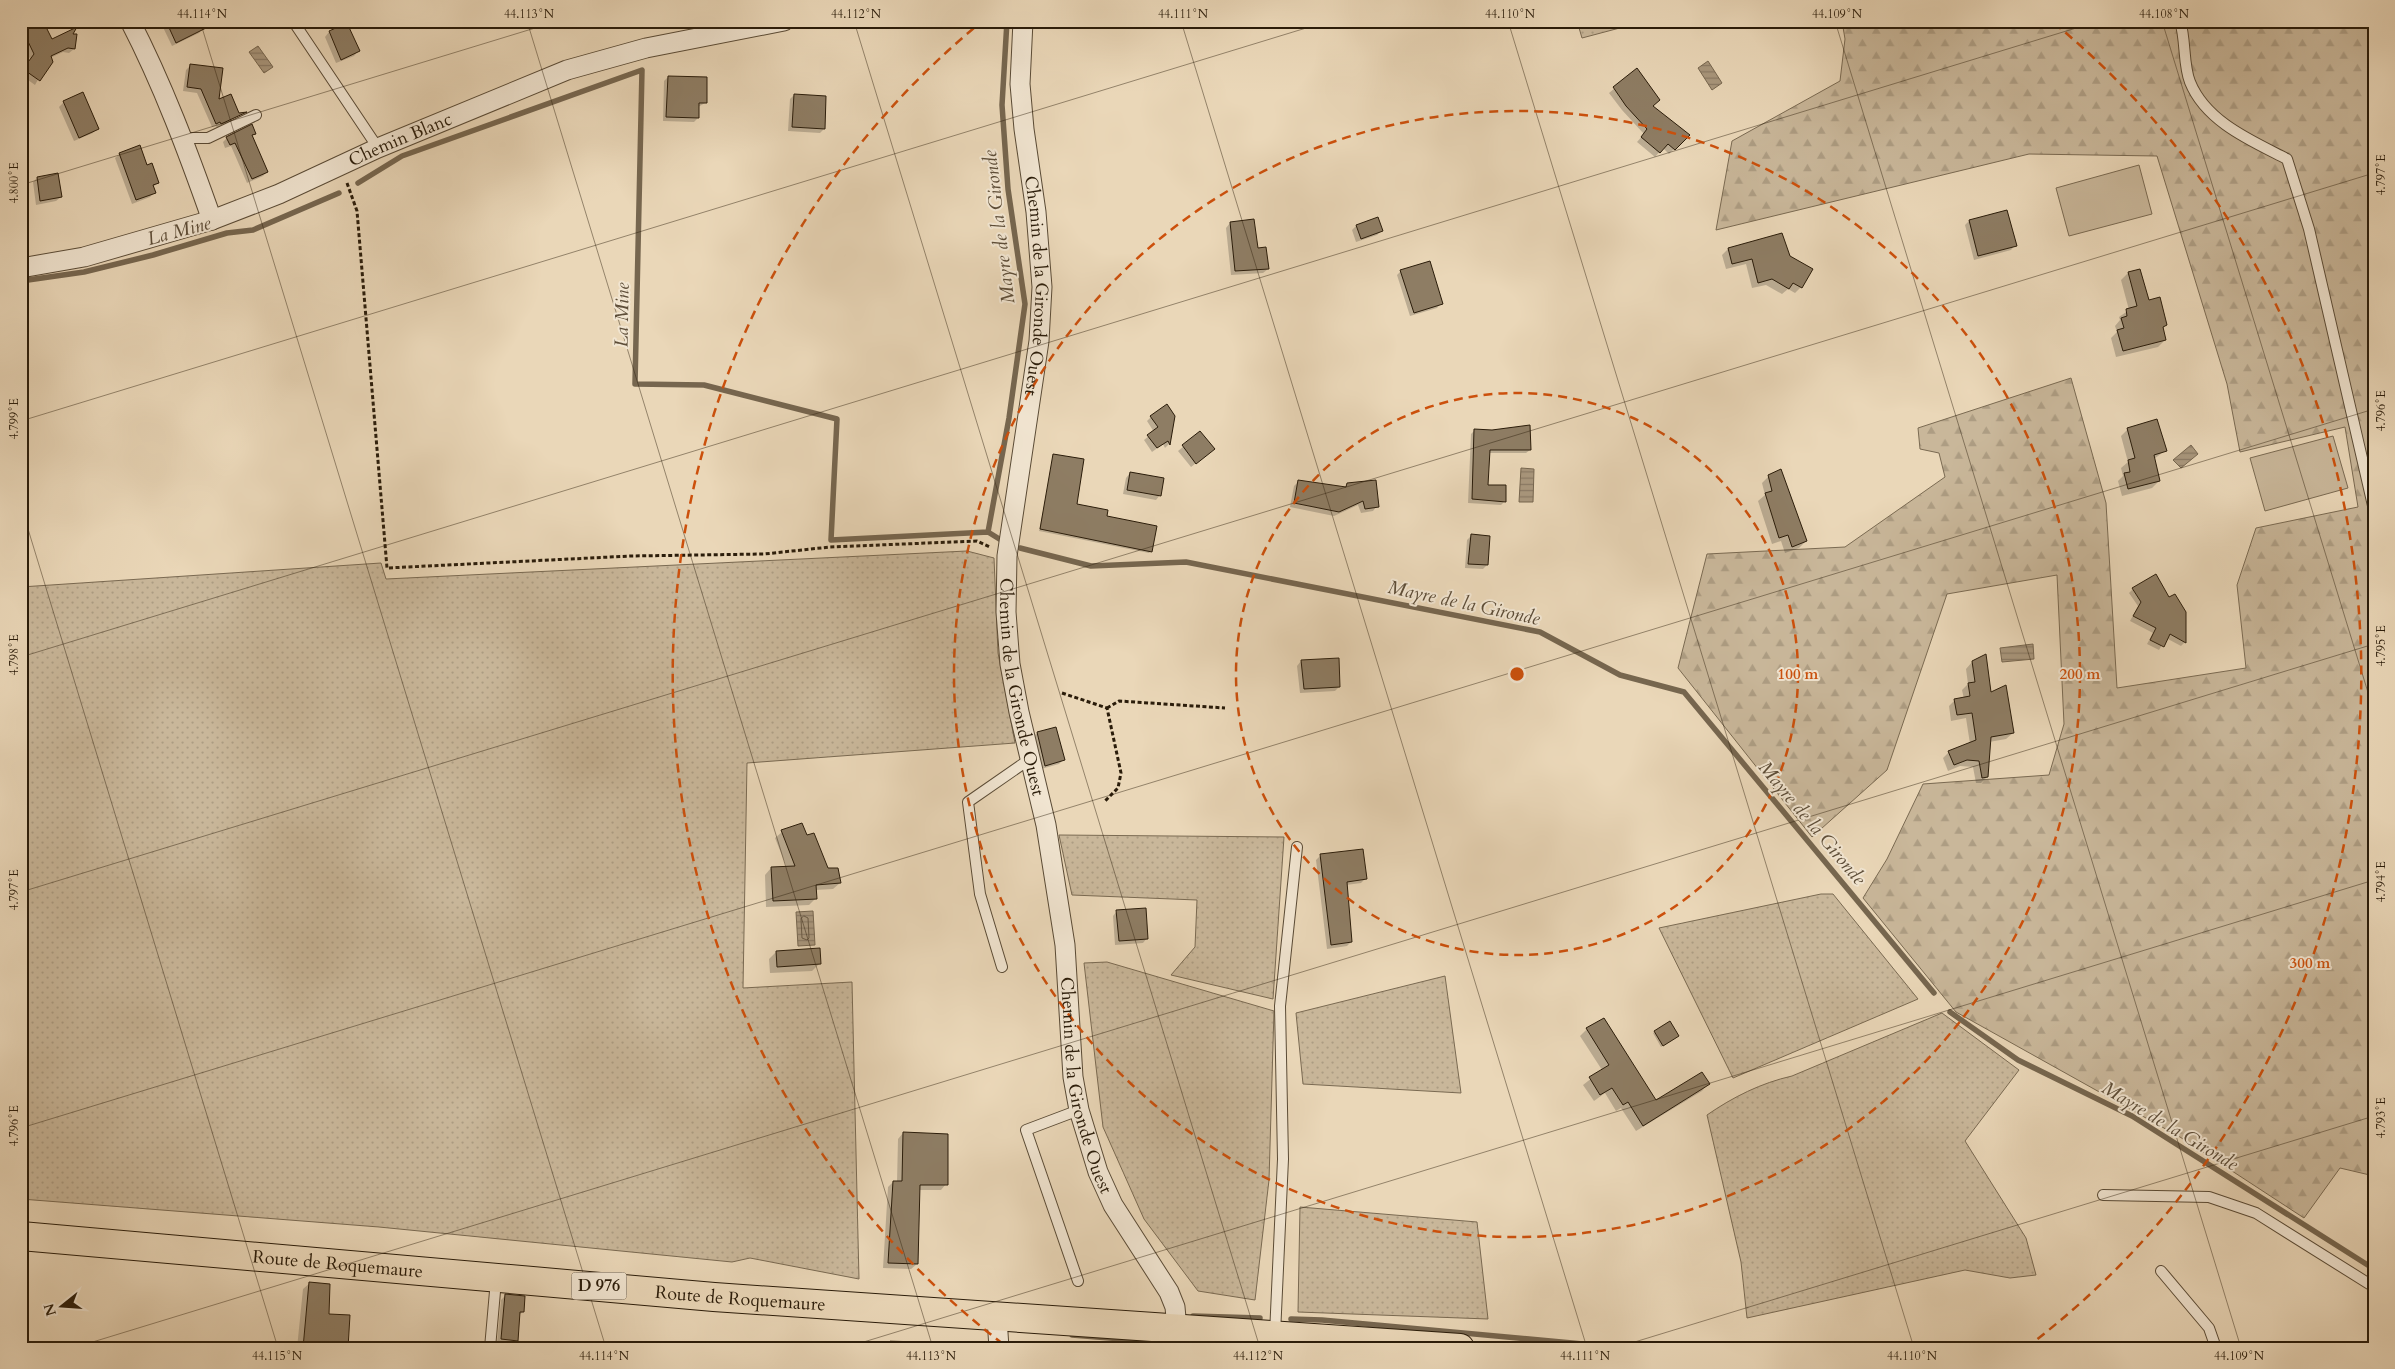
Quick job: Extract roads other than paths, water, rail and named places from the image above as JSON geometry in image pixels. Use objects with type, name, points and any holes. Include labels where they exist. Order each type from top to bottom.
[{"type":"main road","name":"Route de Roquemaure","points":[[21,1236],[496,1276],[714,1297],[997,1318],[1460,1348]]},
{"type":"street","points":[[130,21],[155,72],[183,138],[212,220]]},
{"type":"street","name":"Chemin Blanc","points":[[21,268],[84,257],[212,220],[279,194],[378,148],[567,70],[646,48],[784,21]]},
{"type":"street","name":"Chemin de la Gironde Ouest","points":[[1023,21],[1020,84],[1036,212],[1042,287],[1039,341],[1007,556],[1006,612],[1010,664],[1046,825],[1065,945],[1073,1077],[1079,1110],[1098,1172],[1114,1205],[1170,1292],[1175,1307],[1177,1329]]},
{"type":"street","points":[[997,1318],[998,1348]]},
{"type":"lane","points":[[293,21],[378,148]]},
{"type":"lane","points":[[2180,21],[2189,81],[2205,108],[2247,138],[2287,159],[2309,229],[2374,510]]},
{"type":"lane","points":[[183,138],[208,138],[256,115]]},
{"type":"lane","points":[[1002,967],[980,894],[968,802],[1030,759]]},
{"type":"lane","points":[[1275,1335],[1283,1159],[1280,1006],[1297,847]]},
{"type":"lane","points":[[1078,1280],[1026,1130],[1079,1110]]},
{"type":"lane","points":[[2104,1196],[2209,1197],[2256,1213],[2374,1287]]},
{"type":"lane","points":[[2161,1271],[2209,1328],[2216,1348]]},
{"type":"lane","points":[[490,1348],[496,1276]]},
{"type":"water","points":[[258,46],[273,67],[264,73],[249,52]]},
{"type":"water","points":[[1708,61],[1722,83],[1712,90],[1698,68]]},
{"type":"water","points":[[2191,445],[2198,454],[2181,468],[2173,460]]},
{"type":"water","points":[[1521,468],[1534,469],[1533,502],[1519,502]]},
{"type":"water","points":[[2033,644],[2034,659],[2002,662],[2000,648]]},
{"type":"water","points":[[813,911],[815,945],[798,946],[796,912]]},
{"type":"waterway","name":"Mayre de la Gironde","points":[[988,532],[1009,418],[1025,304],[1008,189],[1002,105],[1007,21]]},
{"type":"waterway","name":"La Mine","points":[[358,183],[402,156],[642,70],[635,384],[704,385],[837,419],[831,540],[988,532]]},
{"type":"waterway","name":"La Mine","points":[[21,281],[84,272],[153,255],[227,233],[253,230],[339,193]]},
{"type":"waterway","name":"Mayre de la Gironde","points":[[988,532],[1001,540]]},
{"type":"waterway","name":"Mayre de la Gironde","points":[[1020,548],[1091,566],[1186,562],[1540,632],[1620,675],[1684,692],[1934,993]]},
{"type":"waterway","name":"Mayre de la Gironde","points":[[1950,1012],[2018,1060],[2132,1116],[2374,1269]]},
{"type":"waterway","points":[[1193,1316],[1260,1318]]},
{"type":"waterway","points":[[1291,1319],[1322,1320],[1626,1348]]},
{"type":"waterway","points":[[1072,1335],[1234,1348]]}]
